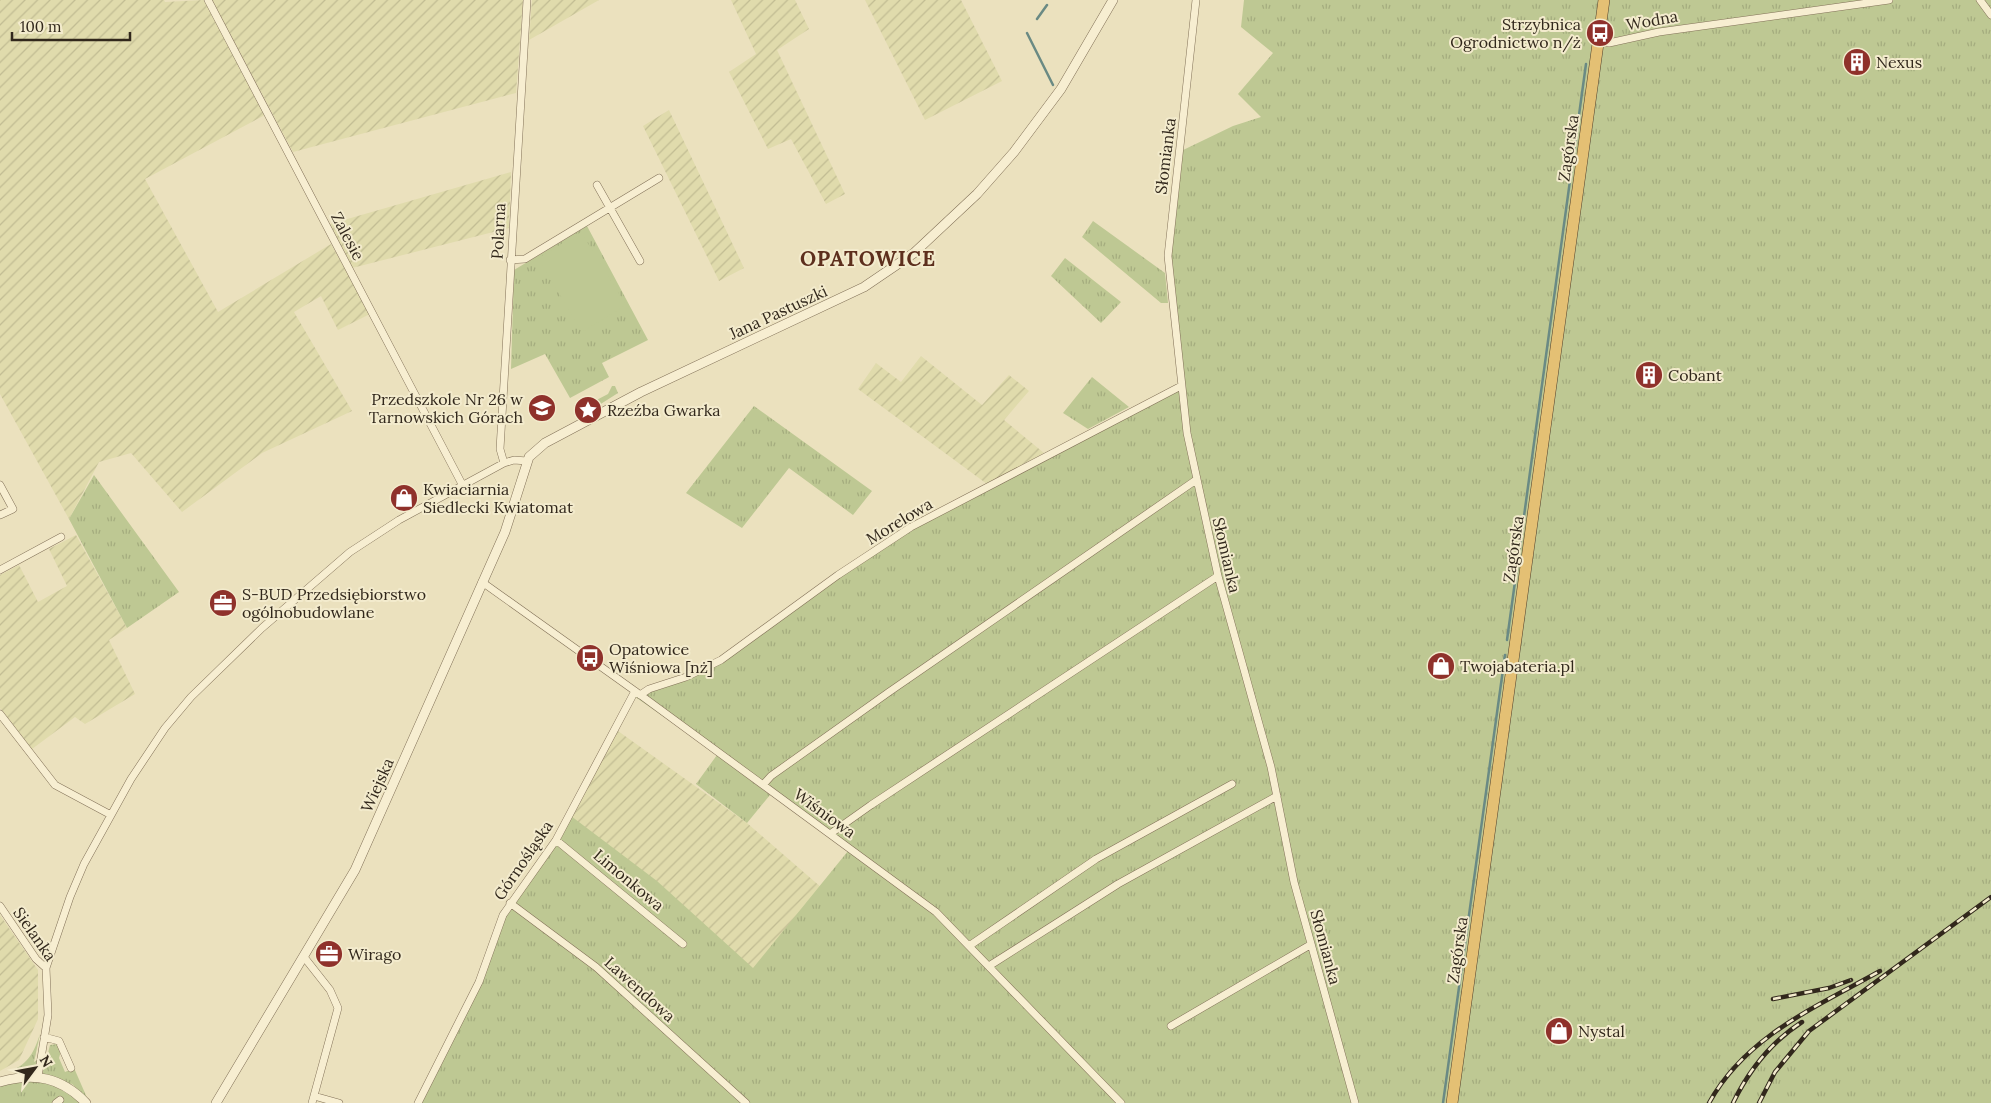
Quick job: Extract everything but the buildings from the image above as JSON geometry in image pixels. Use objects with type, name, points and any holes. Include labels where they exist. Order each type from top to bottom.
[{"type":"highway","name":"Zagórska","points":[[1452,1103],[1604,0]]},
{"type":"street","name":"Zalesie","points":[[208,0],[462,486]]},
{"type":"street","name":"Polarna","points":[[504,463],[500,449],[527,0]]},
{"type":"street","name":"Jana Pastuszki","points":[[527,461],[539,447],[563,433],[641,392],[837,301],[884,274],[914,253],[977,194],[1014,152],[1061,89],[1113,0]]},
{"type":"street","name":"Słomianka","points":[[1196,0],[1168,256],[1181,386],[1196,480],[1218,576],[1271,767],[1294,882],[1310,945],[1355,1103]]},
{"type":"street","name":"Wodna","points":[[1599,42],[1609,43],[1659,32],[1889,0]]},
{"type":"street","points":[[1980,0],[1991,15]]},
{"type":"street","points":[[510,260],[525,258],[659,178]]},
{"type":"street","points":[[597,185],[640,261]]},
{"type":"street","name":"Morelowa","points":[[638,693],[686,677],[721,660],[838,575],[911,527],[1181,386]]},
{"type":"street","points":[[46,968],[76,882],[135,772],[174,716],[256,634],[363,543],[399,520],[504,463],[514,460],[527,461]]},
{"type":"street","name":"Wiejska","points":[[216,1103],[355,870],[513,512],[527,461]]},
{"type":"street","points":[[763,785],[771,776],[889,692],[1196,480]]},
{"type":"street","points":[[0,485],[13,509],[0,515]]},
{"type":"street","points":[[0,570],[61,537]]},
{"type":"street","points":[[830,834],[870,805],[1218,576]]},
{"type":"street","name":"Wiśniowa","points":[[482,582],[638,693],[936,912],[1121,1103]]},
{"type":"street","name":"Górnośląska","points":[[418,1103],[479,982],[503,916],[510,903],[556,840],[638,693]]},
{"type":"street","points":[[0,714],[55,785],[111,815]]},
{"type":"street","points":[[969,946],[1096,859],[1232,784]]},
{"type":"street","points":[[989,966],[1118,884],[1277,796]]},
{"type":"street","name":"Limonkowa","points":[[556,840],[683,944]]},
{"type":"street","name":"Lawendowa","points":[[510,903],[596,967],[746,1103]]},
{"type":"street","name":"Sielanka","points":[[0,906],[36,959],[46,968],[48,1007],[38,1077]]},
{"type":"street","points":[[1170,1026],[1310,945]]},
{"type":"street","points":[[304,957],[330,990],[338,1008],[313,1100],[339,1103]]},
{"type":"street","points":[[44,1037],[60,1041],[72,1068]]},
{"type":"street","points":[[0,1082],[24,1077],[38,1077],[60,1082],[86,1103]]},
{"type":"shaded area","points":[[0,0],[164,0],[165,2],[204,0],[265,115],[145,179],[218,312],[331,244],[370,314],[338,330],[321,296],[294,312],[352,411],[262,453],[182,512],[131,453],[99,462],[69,519],[0,394]]},
{"type":"shaded area","points":[[212,0],[523,0],[516,93],[293,152]]},
{"type":"shaded area","points":[[532,0],[599,0],[529,40]]},
{"type":"shaded area","points":[[731,0],[795,0],[809,29],[777,50],[845,194],[826,204],[791,139],[768,149],[729,72],[756,54]]},
{"type":"shaded area","points":[[865,0],[961,0],[1002,81],[925,120]]},
{"type":"shaded area","points":[[669,110],[744,268],[719,281],[643,126]]},
{"type":"shaded area","points":[[511,172],[509,228],[352,268],[330,224]]},
{"type":"shaded area","points":[[921,356],[982,405],[1009,375],[1029,391],[1004,420],[1044,453],[987,484],[858,389],[876,363],[901,382]]},
{"type":"shaded area","points":[[76,535],[127,628],[109,640],[135,694],[85,724],[75,717],[32,749],[0,708],[0,575],[19,565],[38,602],[67,586],[49,549]]},
{"type":"shaded area","points":[[618,731],[747,823],[837,901],[813,1103],[563,834]]},
{"type":"shaded area","points":[[0,915],[38,970],[38,1019],[19,1060],[0,1071]]},
{"type":"green space","points":[[1244,0],[1991,0],[1991,1103],[414,1103],[482,972],[497,927],[554,839],[567,813],[657,881],[753,968],[848,851],[762,785],[631,694],[682,679],[717,660],[895,535],[1181,382],[1168,238],[1179,152],[1233,126],[1261,117],[1238,94],[1273,53],[1241,27]]},
{"type":"green space","points":[[1093,221],[1165,273],[1168,303],[1161,303],[1082,237]]},
{"type":"green space","points":[[587,226],[648,340],[602,363],[609,377],[570,398],[545,354],[511,369],[514,270]]},
{"type":"green space","points":[[581,232],[626,305],[582,332],[538,258]]},
{"type":"green space","points":[[1065,258],[1121,302],[1101,323],[1051,276]]},
{"type":"green space","points":[[1092,377],[1129,407],[1088,429],[1063,413]]},
{"type":"green space","points":[[612,386],[615,386],[618,393],[585,414],[585,406],[608,394]]},
{"type":"green space","points":[[754,406],[872,491],[853,515],[789,468],[742,528],[686,493]]},
{"type":"green space","points":[[94,475],[179,592],[127,628],[69,519]]},
{"type":"green space","points":[[717,755],[770,795],[747,823],[696,784]]},
{"type":"green space","points":[[40,1034],[34,1062],[48,1053],[50,1045],[57,1044],[61,1051],[59,1058],[65,1072],[74,1068],[88,1100],[71,1083],[80,1103],[0,1103],[0,1086],[24,1069],[11,1071],[27,1061]]},
{"type":"waterway","points":[[1037,19],[1047,5]]},
{"type":"waterway","points":[[1027,33],[1053,85]]},
{"type":"waterway","points":[[1507,640],[1586,64]]},
{"type":"waterway","points":[[1443,1103],[1505,655]]},
{"type":"railway","points":[[1759,1103],[1775,1072],[1809,1031],[1991,897]]},
{"type":"railway","points":[[1709,1103],[1724,1080],[1742,1059],[1762,1041],[1784,1025],[1880,971]]},
{"type":"railway","points":[[1773,999],[1829,988],[1851,980]]},
{"type":"railway","points":[[1733,1103],[1746,1079],[1762,1058],[1780,1038],[1802,1022]]},
{"type":"place","name":"Strzybnica Ogrodnictwo n/ż","points":[[1600,33]]},
{"type":"place","name":"Nexus","points":[[1857,62]]},
{"type":"place","name":"Cobant","points":[[1649,375]]},
{"type":"place","name":"Przedszkole Nr 26 w Tarnowskich Górach","points":[[542,408]]},
{"type":"place","name":"Rzeźba Gwarka","points":[[588,410]]},
{"type":"place","name":"Kwiaciarnia Siedlecki Kwiatomat","points":[[404,498]]},
{"type":"place","name":"S-BUD Przedsiębiorstwo ogólnobudowlane","points":[[223,603]]},
{"type":"place","name":"Opatowice Wiśniowa [nż]","points":[[590,658]]},
{"type":"place","name":"Twojabateria.pl","points":[[1441,666]]},
{"type":"place","name":"Wirago","points":[[329,954]]},
{"type":"place","name":"Nystal","points":[[1559,1031]]},
{"type":"district","name":"OPATOWICE","points":[[868,258]]}]
